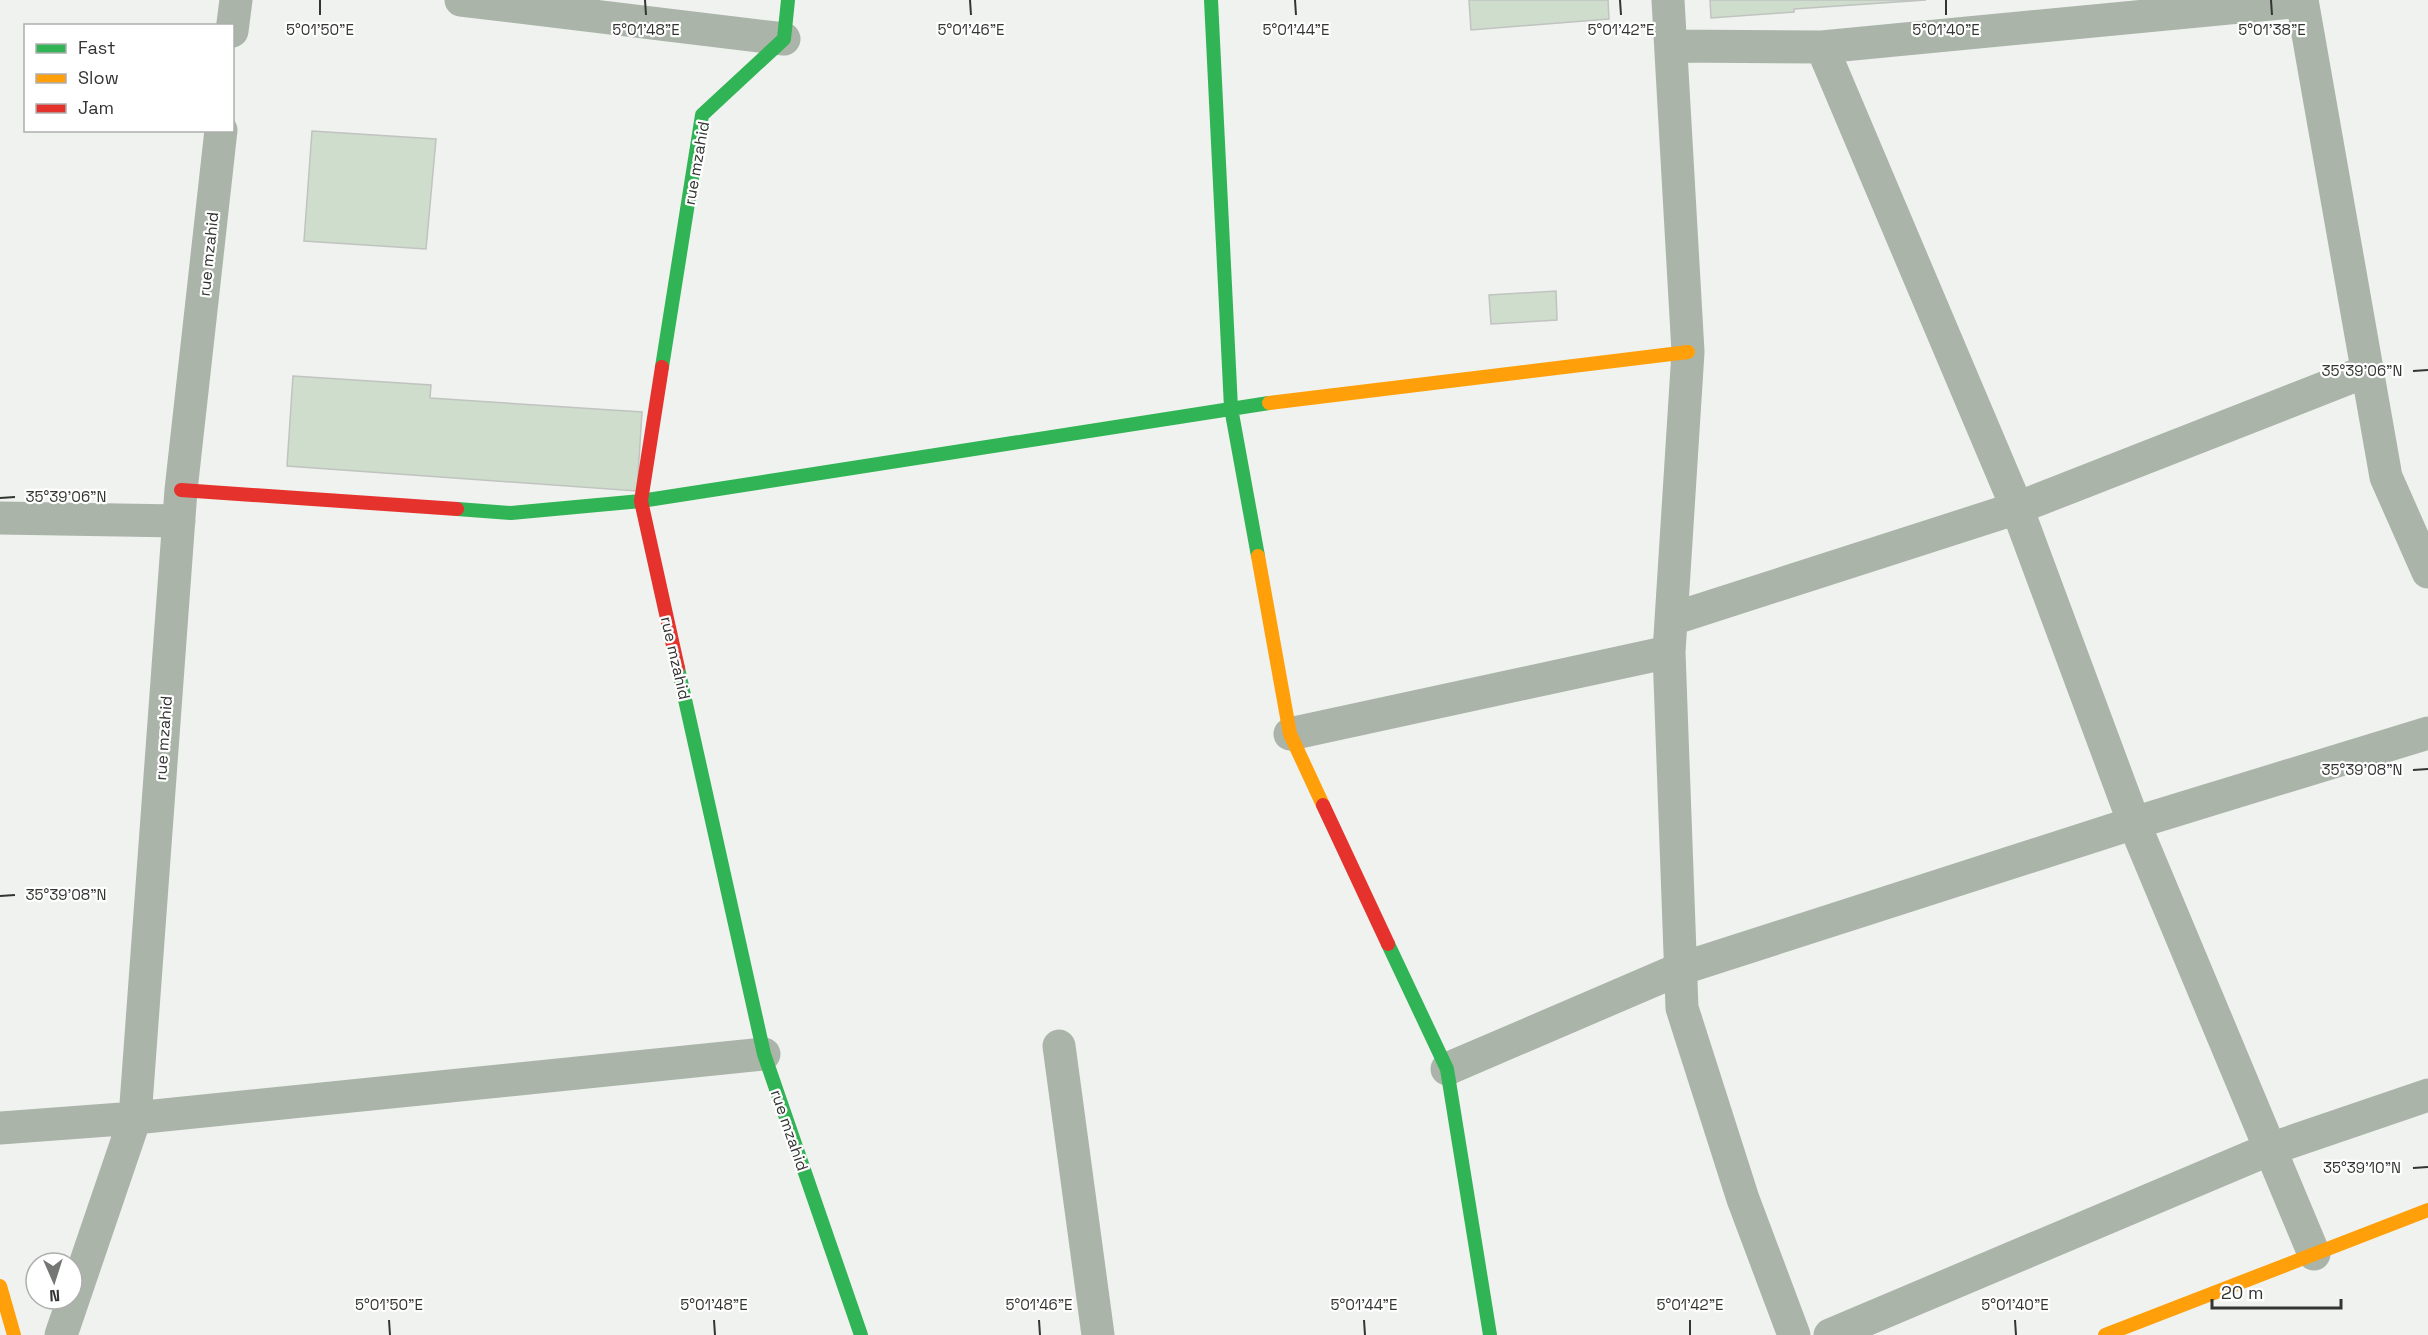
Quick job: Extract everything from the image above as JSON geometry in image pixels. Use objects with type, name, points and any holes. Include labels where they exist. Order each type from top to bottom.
[{"type":"street","points":[[233,24],[236,0]]},
{"type":"street","points":[[481,1],[784,39],[788,0]]},
{"type":"street","points":[[1211,0],[1231,408],[1290,734],[1447,1069],[1490,1335]]},
{"type":"street","points":[[1668,0],[1688,352],[1670,652],[1682,1008],[1743,1199],[1794,1335]]},
{"type":"street","points":[[1671,46],[1822,46],[2302,1],[2386,477],[2428,572]]},
{"type":"street","name":"rue mzahid","points":[[784,39],[702,115],[641,501],[764,1054],[861,1335]]},
{"type":"street","points":[[1822,46],[2017,508],[2134,823],[2314,1254]]},
{"type":"street","name":"rue mzahid","points":[[61,1335],[135,1118],[180,506],[221,132]]},
{"type":"street","points":[[0,518],[180,506],[511,513],[641,501],[1231,408],[1688,352]]},
{"type":"street","points":[[1672,619],[2017,508],[2367,371]]},
{"type":"street","points":[[1290,734],[1670,652]]},
{"type":"street","points":[[1447,1069],[1680,969],[2134,823],[2428,733]]},
{"type":"street","points":[[1059,1046],[1098,1335]]},
{"type":"street","points":[[0,1128],[135,1118],[764,1054]]},
{"type":"street","points":[[1830,1335],[2270,1149],[2428,1095]]},
{"type":"street","points":[[2105,1335],[2428,1210]]},
{"type":"street","points":[[0,1286],[14,1335]]},
{"type":"building","points":[[1469,0],[1608,0],[1609,19],[1471,30]]},
{"type":"building","points":[[1710,0],[1926,0],[1794,9],[1794,12],[1711,18]]},
{"type":"building","points":[[312,131],[436,139],[426,249],[304,241]]},
{"type":"building","points":[[1556,291],[1557,320],[1491,324],[1489,295]]},
{"type":"building","points":[[293,376],[431,385],[430,398],[642,412],[637,491],[287,466]]},
{"type":"traffic: fast","points":[[662,367],[702,115],[784,39],[788,0]]},
{"type":"traffic: fast","points":[[1211,0],[1231,408],[1258,556]]},
{"type":"traffic: fast","points":[[457,509],[511,513],[641,501],[1269,403]]},
{"type":"traffic: fast","points":[[678,668],[764,1054],[861,1335]]},
{"type":"traffic: fast","points":[[1388,944],[1447,1069],[1490,1335]]},
{"type":"traffic: slow","points":[[1269,403],[1688,352]]},
{"type":"traffic: slow","points":[[1258,556],[1290,734],[1323,805]]},
{"type":"traffic: slow","points":[[2105,1335],[2428,1210]]},
{"type":"traffic: slow","points":[[0,1286],[14,1335]]},
{"type":"traffic: jam","points":[[662,367],[641,501],[678,668]]},
{"type":"traffic: jam","points":[[181,490],[457,509]]},
{"type":"traffic: jam","points":[[1323,805],[1388,944]]}]
